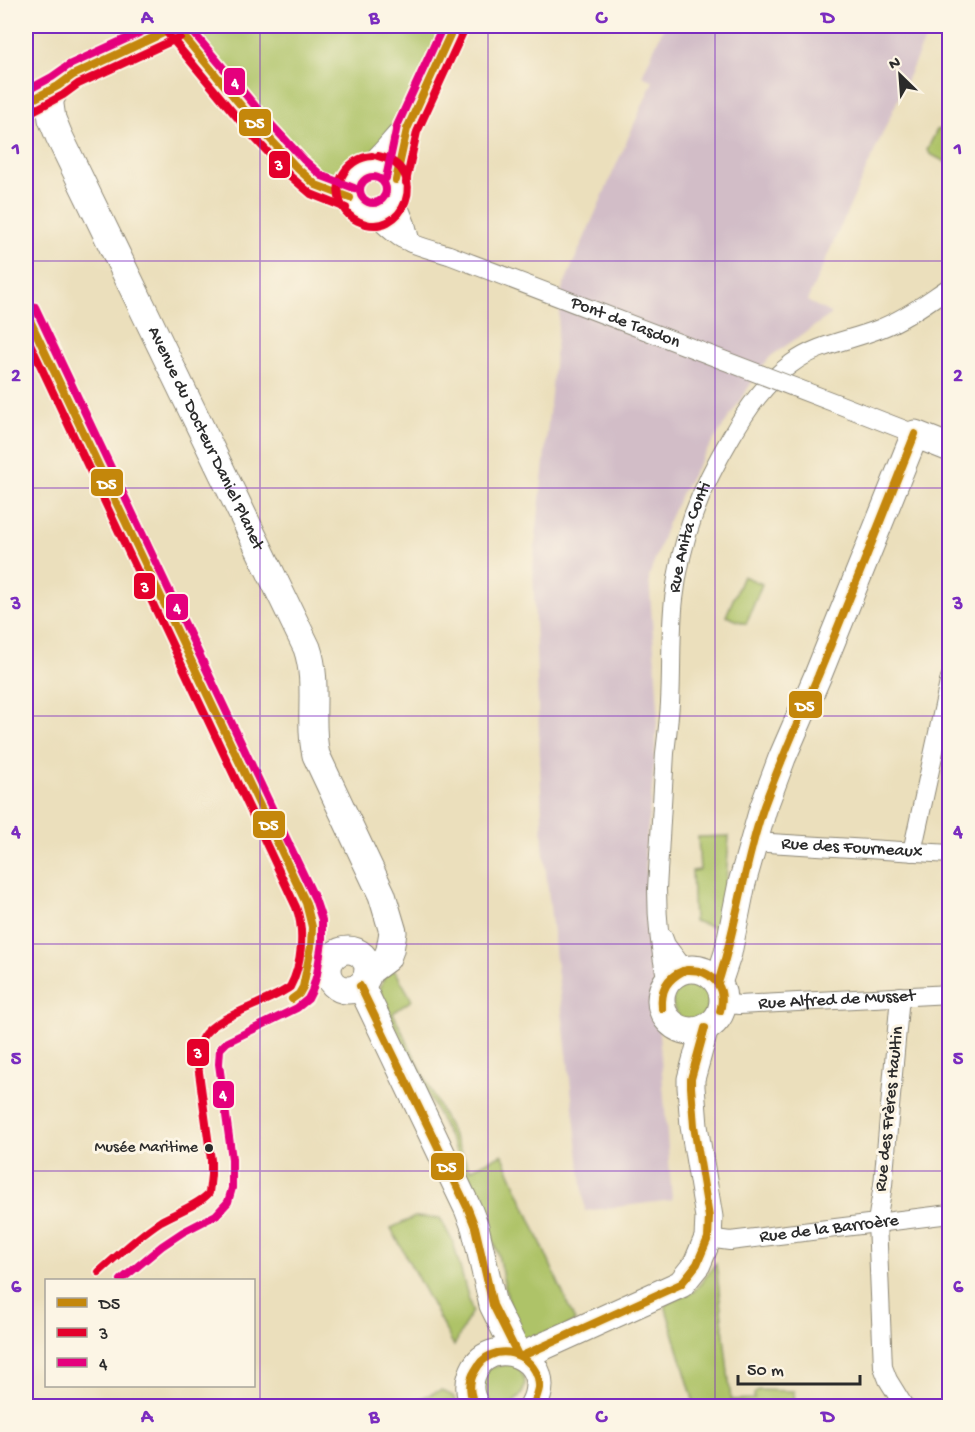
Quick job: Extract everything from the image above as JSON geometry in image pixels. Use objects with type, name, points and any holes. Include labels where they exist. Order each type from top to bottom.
[{"type":"street","points":[[176,26],[258,126],[297,168],[316,185],[350,198]]},
{"type":"street","name":"Avenue du Docteur Daniel Planet","points":[[176,26],[64,80],[50,99],[50,114],[307,648],[312,671],[316,755],[381,895],[393,932],[387,958],[363,971],[366,996],[468,1209],[475,1227],[494,1305],[519,1355],[530,1362],[539,1379]]},
{"type":"street","points":[[381,179],[350,184],[350,198],[359,210],[366,214],[383,213],[391,207],[381,179],[407,129],[454,26]]},
{"type":"street","points":[[297,168],[381,179]]},
{"type":"street","points":[[381,179],[406,224],[411,243]]},
{"type":"street","name":"Pont de Tasdon","points":[[374,215],[384,226],[411,243],[449,255],[915,434]]},
{"type":"street","name":"Rue Anita Conti","points":[[699,982],[666,945],[657,917],[674,600],[688,528],[708,479],[746,412],[763,389],[790,364],[815,350],[893,323],[950,287]]},
{"type":"street","points":[[699,982],[720,1014],[714,1022],[695,1031],[676,1027],[663,1011],[662,991],[699,982],[728,953],[742,883],[763,809],[915,434],[950,448]]},
{"type":"street","points":[[912,852],[950,678]]},
{"type":"street","name":"Rue des Fourneaux","points":[[753,842],[950,854]]},
{"type":"street","name":"Rue Alfred de Musset","points":[[699,982],[739,1005],[950,994]]},
{"type":"street","name":"Rue des Frères Haultin","points":[[900,996],[884,1185],[877,1222],[884,1366],[888,1380],[904,1407]]},
{"type":"street","points":[[477,1407],[470,1392],[470,1381],[473,1371],[485,1357],[506,1351],[519,1355],[663,1293],[681,1284],[697,1264],[708,1238],[709,1217],[694,1126],[691,1079],[676,1027]]},
{"type":"street","points":[[691,1079],[705,1028]]},
{"type":"street","name":"Rue de la Barroère","points":[[708,1238],[730,1241],[950,1214]]},
{"type":"street","name":"Avenue du Docteur Daniel Planet","points":[[485,1357],[494,1305]]},
{"type":"street","points":[[533,1407],[538,1398],[539,1379],[545,1363],[564,1336]]},
{"type":"shaded area","points":[[664,26],[931,26],[807,301],[832,314],[771,356],[764,364],[681,494],[667,525],[649,577],[658,707],[645,853],[672,1200],[585,1211],[543,846],[533,567],[562,289],[653,81],[642,76]]},
{"type":"green space","points":[[176,26],[454,26],[407,129],[358,171],[327,173],[297,168]]},
{"type":"green space","points":[[942,129],[949,132],[949,164],[927,150],[937,130]]},
{"type":"green space","points":[[743,576],[762,584],[746,624],[726,616]]},
{"type":"green space","points":[[729,836],[726,883],[715,928],[694,921],[692,871],[700,870],[698,837]]},
{"type":"green space","points":[[387,969],[396,972],[412,1000],[393,1013],[470,1170],[502,1154],[575,1321],[563,1329],[522,1341],[512,1318],[498,1255],[482,1204],[383,1003],[380,989]]},
{"type":"green space","points":[[691,984],[703,990],[709,1002],[703,1014],[691,1020],[679,1014],[673,1002],[679,990]]},
{"type":"green space","points":[[415,1217],[440,1218],[453,1242],[472,1311],[454,1346],[391,1228]]},
{"type":"green space","points":[[716,1263],[731,1400],[754,1399],[754,1394],[759,1390],[794,1391],[795,1406],[695,1406],[665,1305],[693,1292]]},
{"type":"green space","points":[[514,1362],[524,1378],[522,1394],[514,1402],[504,1406],[492,1404],[482,1396],[482,1370]]},
{"type":"green space","points":[[441,1390],[453,1396],[459,1406],[400,1406]]},
{"type":"transit line","name":"4","points":[[26,91],[69,65],[154,26]]},
{"type":"transit line","name":"4","points":[[188,26],[266,119],[304,160],[322,176],[354,188]]},
{"type":"transit line","name":"4","points":[[386,178],[397,126],[443,26]]},
{"type":"transit line","name":"D5","points":[[396,180],[407,129],[454,26]]},
{"type":"transit line","name":"D5","points":[[176,27],[258,126],[297,168],[316,185],[350,198]]},
{"type":"transit line","name":"D5","points":[[26,103],[73,75],[176,27]]},
{"type":"transit line","name":"3","points":[[406,182],[417,132],[464,30]]},
{"type":"transit line","name":"3","points":[[168,34],[250,133],[290,176],[311,194],[346,208]]},
{"type":"transit line","name":"3","points":[[31,112],[78,84],[180,37]]},
{"type":"transit line","name":"3","points":[[372,156],[349,166],[340,180],[339,197],[342,206],[353,218],[374,225],[388,222],[399,213],[406,201],[408,188],[404,174],[395,163],[378,156]]},
{"type":"transit line","name":"4","points":[[373,177],[382,181],[386,190],[382,199],[373,203],[364,199],[360,190],[364,181],[373,177]]},
{"type":"transit line","name":"4","points":[[35,307],[315,899],[322,920],[322,942],[317,974],[308,999],[297,1008],[227,1042],[220,1049],[219,1064],[232,1159],[232,1188],[228,1202],[216,1215],[162,1246],[122,1279]]},
{"type":"transit line","name":"D5","points":[[26,312],[306,903],[312,927],[311,947],[303,987],[292,999]]},
{"type":"transit line","name":"3","points":[[26,335],[296,907],[301,926],[300,958],[290,987],[230,1016],[208,1030],[202,1038],[198,1051],[198,1062],[211,1160],[209,1193],[194,1205],[161,1221],[99,1272]]},
{"type":"transit line","name":"D5","points":[[718,983],[764,806],[915,434]]},
{"type":"transit line","name":"D5","points":[[687,970],[704,973],[716,981],[721,994],[720,1011]]},
{"type":"transit line","name":"D5","points":[[662,1008],[662,996],[666,985],[673,976],[683,971]]},
{"type":"transit line","name":"D5","points":[[662,1008],[666,986],[683,971]]},
{"type":"transit line","name":"D5","points":[[360,986],[468,1209],[475,1227],[493,1305],[517,1353]]},
{"type":"transit line","name":"D5","points":[[522,1356],[681,1284],[697,1264],[708,1238],[709,1217],[694,1126],[691,1079],[705,1028]]},
{"type":"transit line","name":"D5","points":[[476,1406],[470,1388],[473,1375],[483,1360],[499,1353],[516,1355],[530,1364],[535,1371],[539,1388],[533,1406]]},
{"type":"place","name":"Musée Maritime","points":[[209,1148]]}]
